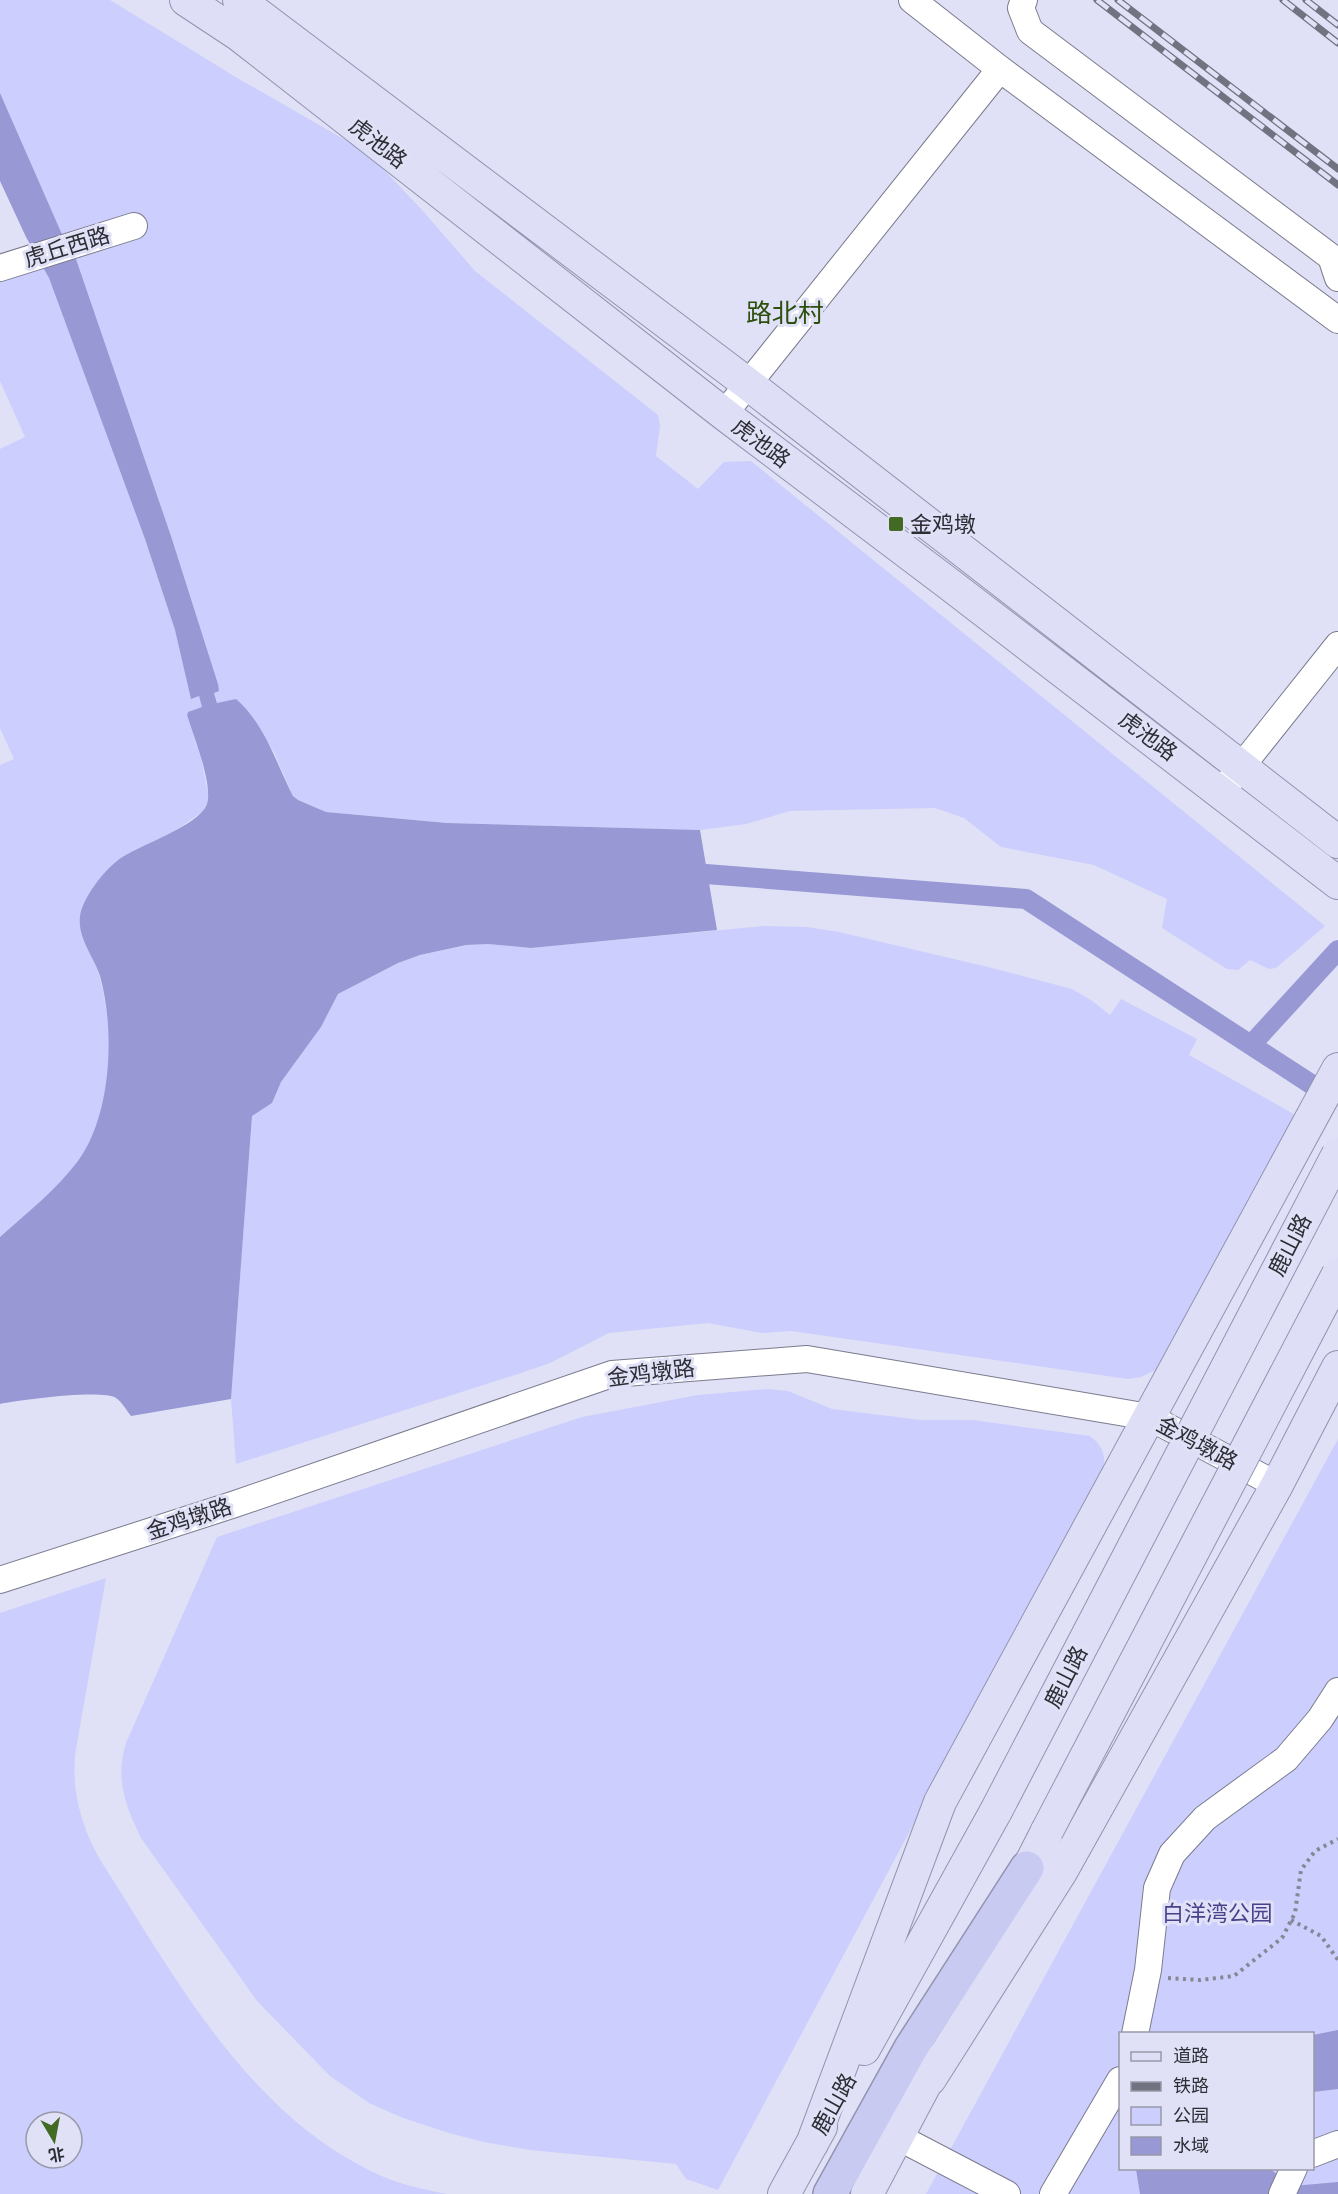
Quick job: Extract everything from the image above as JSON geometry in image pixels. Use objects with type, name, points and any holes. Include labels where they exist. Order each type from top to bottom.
[{"type":"highway","points":[[830,2194],[911,2048],[1027,1868]]},
{"type":"main road","name":"虎池路","points":[[186,0],[239,34],[724,414],[1338,883]]},
{"type":"main road","name":"虎池路","points":[[239,0],[748,384],[1338,842]]},
{"type":"main road","points":[[812,2144],[940,1802],[1338,1069]]},
{"type":"main road","name":"鹿山路","points":[[784,2194],[996,1811],[1338,1154]]},
{"type":"main road","points":[[930,2079],[1027,1868],[1338,1274]]},
{"type":"main road","points":[[867,2194],[930,2079],[1060,1872],[1276,1485],[1338,1367]]},
{"type":"street","points":[[912,0],[1000,69],[1331,315],[1338,279],[1331,257],[1030,31],[1021,8],[1024,0]]},
{"type":"street","points":[[724,414],[1000,69]]},
{"type":"street","name":"虎丘西路","points":[[11,264],[134,226]]},
{"type":"street","points":[[1221,792],[1338,645]]},
{"type":"street","name":"金鸡墩路","points":[[0,1580],[235,1504],[612,1374],[807,1359],[1149,1417],[1276,1485]]},
{"type":"street","points":[[1135,2032],[1147,1977],[1157,1888],[1172,1854],[1205,1818],[1286,1759],[1320,1719],[1338,1690]]},
{"type":"street","points":[[1053,2194],[1119,2082]]},
{"type":"street","points":[[898,2137],[1007,2194]]},
{"type":"street","points":[[1314,2153],[1338,2144]]},
{"type":"street","points":[[1282,2194],[1294,2170]]},
{"type":"path","points":[[1147,1977],[1200,1980],[1234,1976],[1282,1938],[1294,1913],[1301,1870],[1315,1851],[1338,1839]]},
{"type":"path","points":[[1291,1920],[1321,1936],[1338,1960]]},
{"type":"green space","points":[[0,0],[110,0],[239,79],[368,153],[475,271],[658,415],[660,426],[656,456],[698,489],[724,462],[751,461],[1325,926],[1276,968],[1269,969],[1250,960],[1238,970],[1227,969],[1162,928],[1167,899],[1094,865],[1001,847],[964,818],[935,808],[790,811],[746,824],[700,830],[447,823],[326,812],[298,800],[293,796],[273,750],[236,699],[218,704],[214,693],[218,684],[171,536],[76,259],[61,232],[0,93]]},
{"type":"green space","points":[[39,259],[49,278],[145,539],[175,630],[191,698],[199,696],[203,707],[188,712],[187,715],[201,758],[209,798],[202,812],[176,830],[94,960],[106,1009],[109,1062],[106,1089],[91,1138],[79,1160],[62,1181],[0,1237],[0,765],[14,759],[0,728],[0,449],[25,437],[0,381],[0,274]]},
{"type":"green space","points":[[765,926],[807,927],[839,932],[988,967],[1072,989],[1110,1015],[1121,999],[1197,1039],[1189,1055],[1299,1117],[1166,1365],[1141,1377],[1128,1379],[791,1331],[762,1333],[708,1323],[609,1333],[550,1363],[236,1464],[231,1399],[252,1116],[272,1103],[281,1082],[321,1027],[338,994],[398,963],[420,955],[466,945],[488,944],[531,948]]},
{"type":"green space","points":[[767,1389],[788,1391],[832,1409],[921,1420],[973,1420],[1090,1436],[1102,1450],[1104,1468],[718,2190],[686,2179],[676,2164],[530,2150],[484,2142],[403,2118],[369,2103],[330,2076],[257,2001],[141,1838],[123,1792],[121,1768],[126,1743],[217,1537],[582,1417],[698,1395]]},
{"type":"green space","name":"白洋湾公园","points":[[1338,1439],[1338,2194],[926,2194]]},
{"type":"green space","points":[[106,1578],[74,1769],[79,1808],[87,1833],[99,1858],[185,1993],[217,2037],[251,2078],[289,2115],[331,2148],[377,2174],[403,2184],[447,2194],[0,2194],[0,1613]]},
{"type":"water","points":[[0,93],[61,232],[76,259],[171,536],[218,684],[219,691],[214,693],[217,703],[236,699],[255,720],[293,796],[326,812],[447,823],[700,830],[717,930],[531,948],[488,944],[466,945],[420,955],[398,963],[338,994],[321,1027],[281,1082],[272,1103],[252,1116],[231,1399],[131,1416],[116,1398],[108,1396],[60,1396],[0,1404],[0,1237],[41,1201],[69,1172],[89,1142],[98,1120],[107,1071],[108,1021],[100,976],[82,935],[80,917],[82,908],[96,883],[117,861],[184,826],[205,808],[208,799],[207,780],[187,715],[188,712],[202,707],[199,696],[191,699],[175,630],[145,539],[49,278],[26,237],[0,181]]},
{"type":"water","points":[[1338,2030],[1338,2089],[1314,2092],[1314,2035]]},
{"type":"water","points":[[1136,2170],[1271,2170],[1293,2186],[1338,2182],[1338,2194],[1140,2194]]},
{"type":"waterway","points":[[683,876],[706,874],[1026,899],[1314,1086]]},
{"type":"waterway","points":[[1251,1045],[1338,950]]},
{"type":"railway","points":[[1097,0],[1338,185]]},
{"type":"railway","points":[[1118,0],[1338,169]]},
{"type":"railway","points":[[1283,0],[1338,43]]},
{"type":"railway","points":[[1306,0],[1338,25]]},
{"type":"place","name":"金鸡墩","points":[[896,524]]},
{"type":"district","name":"路北村","points":[[785,313]]}]
